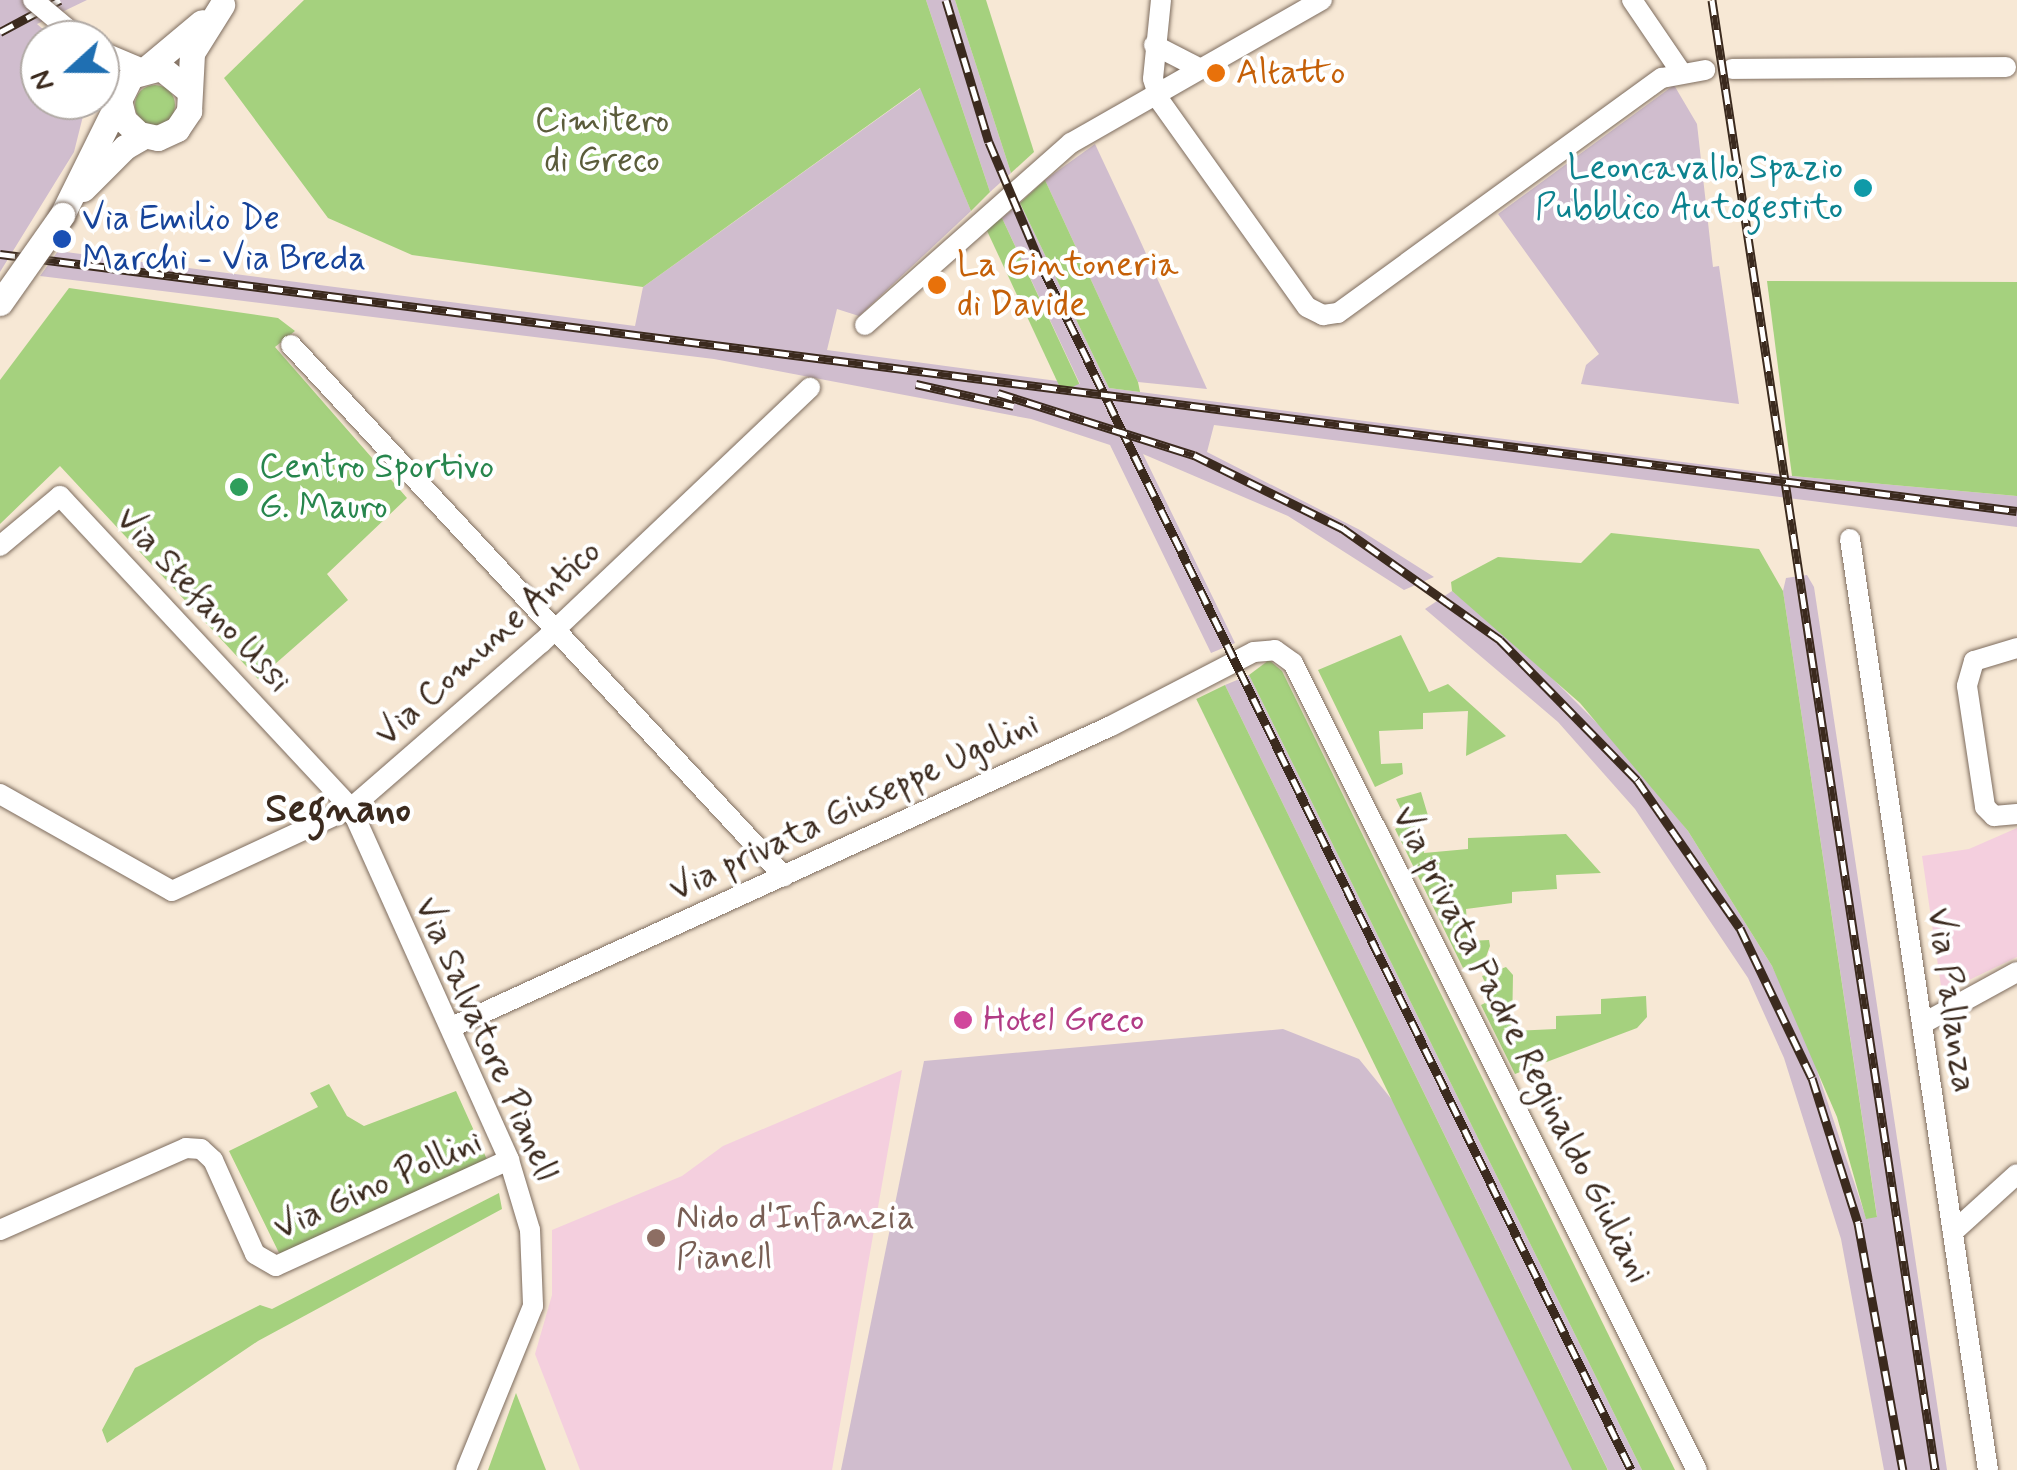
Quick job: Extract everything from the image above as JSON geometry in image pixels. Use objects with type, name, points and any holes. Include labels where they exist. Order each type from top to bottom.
[{"type":"street","points":[[34,0],[58,20]]},
{"type":"street","points":[[1160,0],[1154,45],[1156,91],[1307,307],[1323,314],[1338,313],[1662,78],[1705,70]]},
{"type":"street","points":[[865,326],[1047,161],[1156,91],[1322,0]]},
{"type":"street","points":[[1632,0],[1681,72]]},
{"type":"street","points":[[144,136],[126,124],[120,95],[224,2]]},
{"type":"street","points":[[0,303],[66,209],[125,146],[144,136],[166,136],[184,123],[192,53],[224,2]]},
{"type":"street","points":[[1154,45],[1199,68]]},
{"type":"street","points":[[120,62],[174,72],[188,89]]},
{"type":"street","points":[[1732,69],[2013,69]]},
{"type":"street","points":[[66,209],[108,120]]},
{"type":"street","points":[[291,345],[784,876]]},
{"type":"street","name":"Via Comune Antico","points":[[0,794],[172,891],[351,808],[555,630],[810,388]]},
{"type":"street","name":"Via Stefano Ussi","points":[[0,546],[60,496],[351,808]]},
{"type":"street","name":"Via Pallanza","points":[[1850,539],[1988,1470]]},
{"type":"street","points":[[2017,648],[1982,657],[1968,674],[1985,806],[1994,816],[2017,814]]},
{"type":"street","name":"Via privata Giuseppe Ugolini","points":[[452,1027],[1126,719],[1254,652],[1283,653]]},
{"type":"street","name":"Via privata Padre Reginaldo Giuliani","points":[[1283,653],[1496,1079],[1540,1148],[1697,1470]]},
{"type":"street","name":"Via Salvatore Pianell","points":[[351,808],[452,1027],[508,1160],[530,1230],[534,1295],[466,1470]]},
{"type":"street","points":[[1922,1024],[2017,972]]},
{"type":"street","name":"Via Gino Pollini","points":[[0,1230],[186,1148],[201,1149],[212,1160],[256,1254],[276,1266],[508,1160]]},
{"type":"street","points":[[1953,1232],[2017,1174]]},
{"type":"shaded area","points":[[0,0],[87,0],[45,20],[20,20],[20,120],[82,120],[74,152],[0,272]]},
{"type":"shaded area","points":[[926,0],[955,0],[1011,173],[990,192]]},
{"type":"shaded area","points":[[1674,85],[1697,124],[1713,267],[1719,266],[1739,404],[1581,384],[1586,365],[1599,354],[1498,214]]},
{"type":"shaded area","points":[[921,88],[971,211],[859,316],[837,309],[827,350],[1080,384],[1002,218],[1020,203],[1109,388],[1792,476],[2017,496],[2017,527],[1214,425],[1207,452],[1360,530],[1434,577],[1404,590],[1288,516],[1143,454],[1235,643],[1211,653],[1110,445],[1031,419],[714,359],[40,276],[58,251],[635,326],[643,287]]},
{"type":"shaded area","points":[[1095,144],[1207,389],[1138,382],[1045,180]]},
{"type":"shaded area","points":[[1807,575],[1814,587],[1947,1470],[1884,1470],[1841,1239],[1784,1058],[1748,978],[1635,809],[1558,722],[1425,609],[1452,591],[1517,643],[1631,757],[1688,831],[1772,966],[1805,1034],[1866,1218],[1877,1216],[1783,591],[1786,578]]},
{"type":"shaded area","points":[[1249,675],[1642,1470],[1608,1470],[1225,685]]},
{"type":"shaded area","points":[[2017,828],[2017,957],[1942,993],[1922,856],[1969,849]]},
{"type":"shaded area","points":[[1283,1029],[1359,1059],[1393,1101],[1577,1470],[841,1470],[924,1061]]},
{"type":"shaded area","points":[[902,1070],[832,1470],[580,1470],[535,1354],[552,1295],[552,1230],[682,1176],[723,1146]]},
{"type":"green space","name":"Cimitero di Greco","points":[[304,0],[926,0],[990,192],[971,211],[920,88],[643,287],[412,255],[328,218],[224,78]]},
{"type":"green space","points":[[955,0],[986,0],[1034,152],[1011,173]]},
{"type":"green space","points":[[155,85],[169,91],[175,105],[169,119],[155,125],[141,119],[135,105],[141,91]]},
{"type":"green space","points":[[1045,180],[1140,392],[1109,388],[1020,203]]},
{"type":"green space","points":[[1002,218],[1079,384],[1062,392],[985,226]]},
{"type":"green space","points":[[1767,281],[2017,282],[2017,496],[1792,476]]},
{"type":"green space","name":"Centro Sportivo G. Mauro","points":[[69,288],[278,318],[295,331],[275,347],[407,498],[327,574],[348,600],[258,679],[60,466],[0,524],[0,380]]},
{"type":"green space","points":[[1611,533],[1759,549],[1783,591],[1877,1217],[1866,1219],[1837,1117],[1772,966],[1688,831],[1580,703],[1452,591],[1451,582],[1498,557],[1581,563]]},
{"type":"green space","points":[[1401,635],[1429,692],[1448,684],[1506,736],[1466,756],[1468,711],[1423,713],[1423,729],[1379,731],[1381,764],[1402,763],[1403,774],[1375,787],[1318,670]]},
{"type":"green space","points":[[1269,660],[1282,671],[1675,1470],[1642,1470],[1249,675]]},
{"type":"green space","points":[[1225,685],[1608,1470],[1572,1470],[1196,699]]},
{"type":"green space","points":[[1421,792],[1429,819],[1421,820],[1424,853],[1468,849],[1468,838],[1566,834],[1601,873],[1556,875],[1557,889],[1512,892],[1512,903],[1466,909],[1468,941],[1489,940],[1490,946],[1486,957],[1463,968],[1395,829],[1407,822],[1396,799]]},
{"type":"green space","points":[[1506,967],[1513,975],[1512,1031],[1556,1029],[1556,1016],[1601,1014],[1601,999],[1646,996],[1647,1017],[1637,1028],[1515,1074],[1481,1005],[1493,999],[1482,976]]},
{"type":"green space","points":[[329,1084],[347,1116],[364,1126],[456,1091],[489,1164],[283,1261],[229,1151],[318,1107],[310,1093]]},
{"type":"green space","points":[[499,1193],[502,1209],[258,1341],[107,1443],[102,1430],[135,1368],[260,1305],[272,1309]]},
{"type":"green space","points":[[516,1393],[546,1470],[488,1470]]},
{"type":"railway","points":[[0,32],[60,0]]},
{"type":"railway","points":[[946,0],[989,142],[1042,267],[1631,1470]]},
{"type":"railway","points":[[1712,0],[1935,1470]]},
{"type":"railway","points":[[0,254],[2017,511]]},
{"type":"railway","points":[[916,384],[1014,406]]},
{"type":"railway","points":[[998,393],[1194,455],[1342,528],[1500,640],[1637,780],[1740,928],[1812,1078],[1858,1223],[1903,1470]]},
{"type":"place","name":"Altatto","points":[[1216,73]]},
{"type":"place","name":"Leoncavallo Spazio Pubblico Autogestito","points":[[1863,188]]},
{"type":"place","name":"Via Emilio De Marchi - Via Breda","points":[[62,239]]},
{"type":"place","name":"La Gintoneria di Davide","points":[[937,285]]},
{"type":"place","name":"Centro Sportivo G. Mauro","points":[[239,487]]},
{"type":"place","name":"Hotel Greco","points":[[963,1020]]},
{"type":"place","name":"Nido d'Infanzia Pianell","points":[[656,1238]]},
{"type":"district","name":"Segnano","points":[[338,810]]}]
